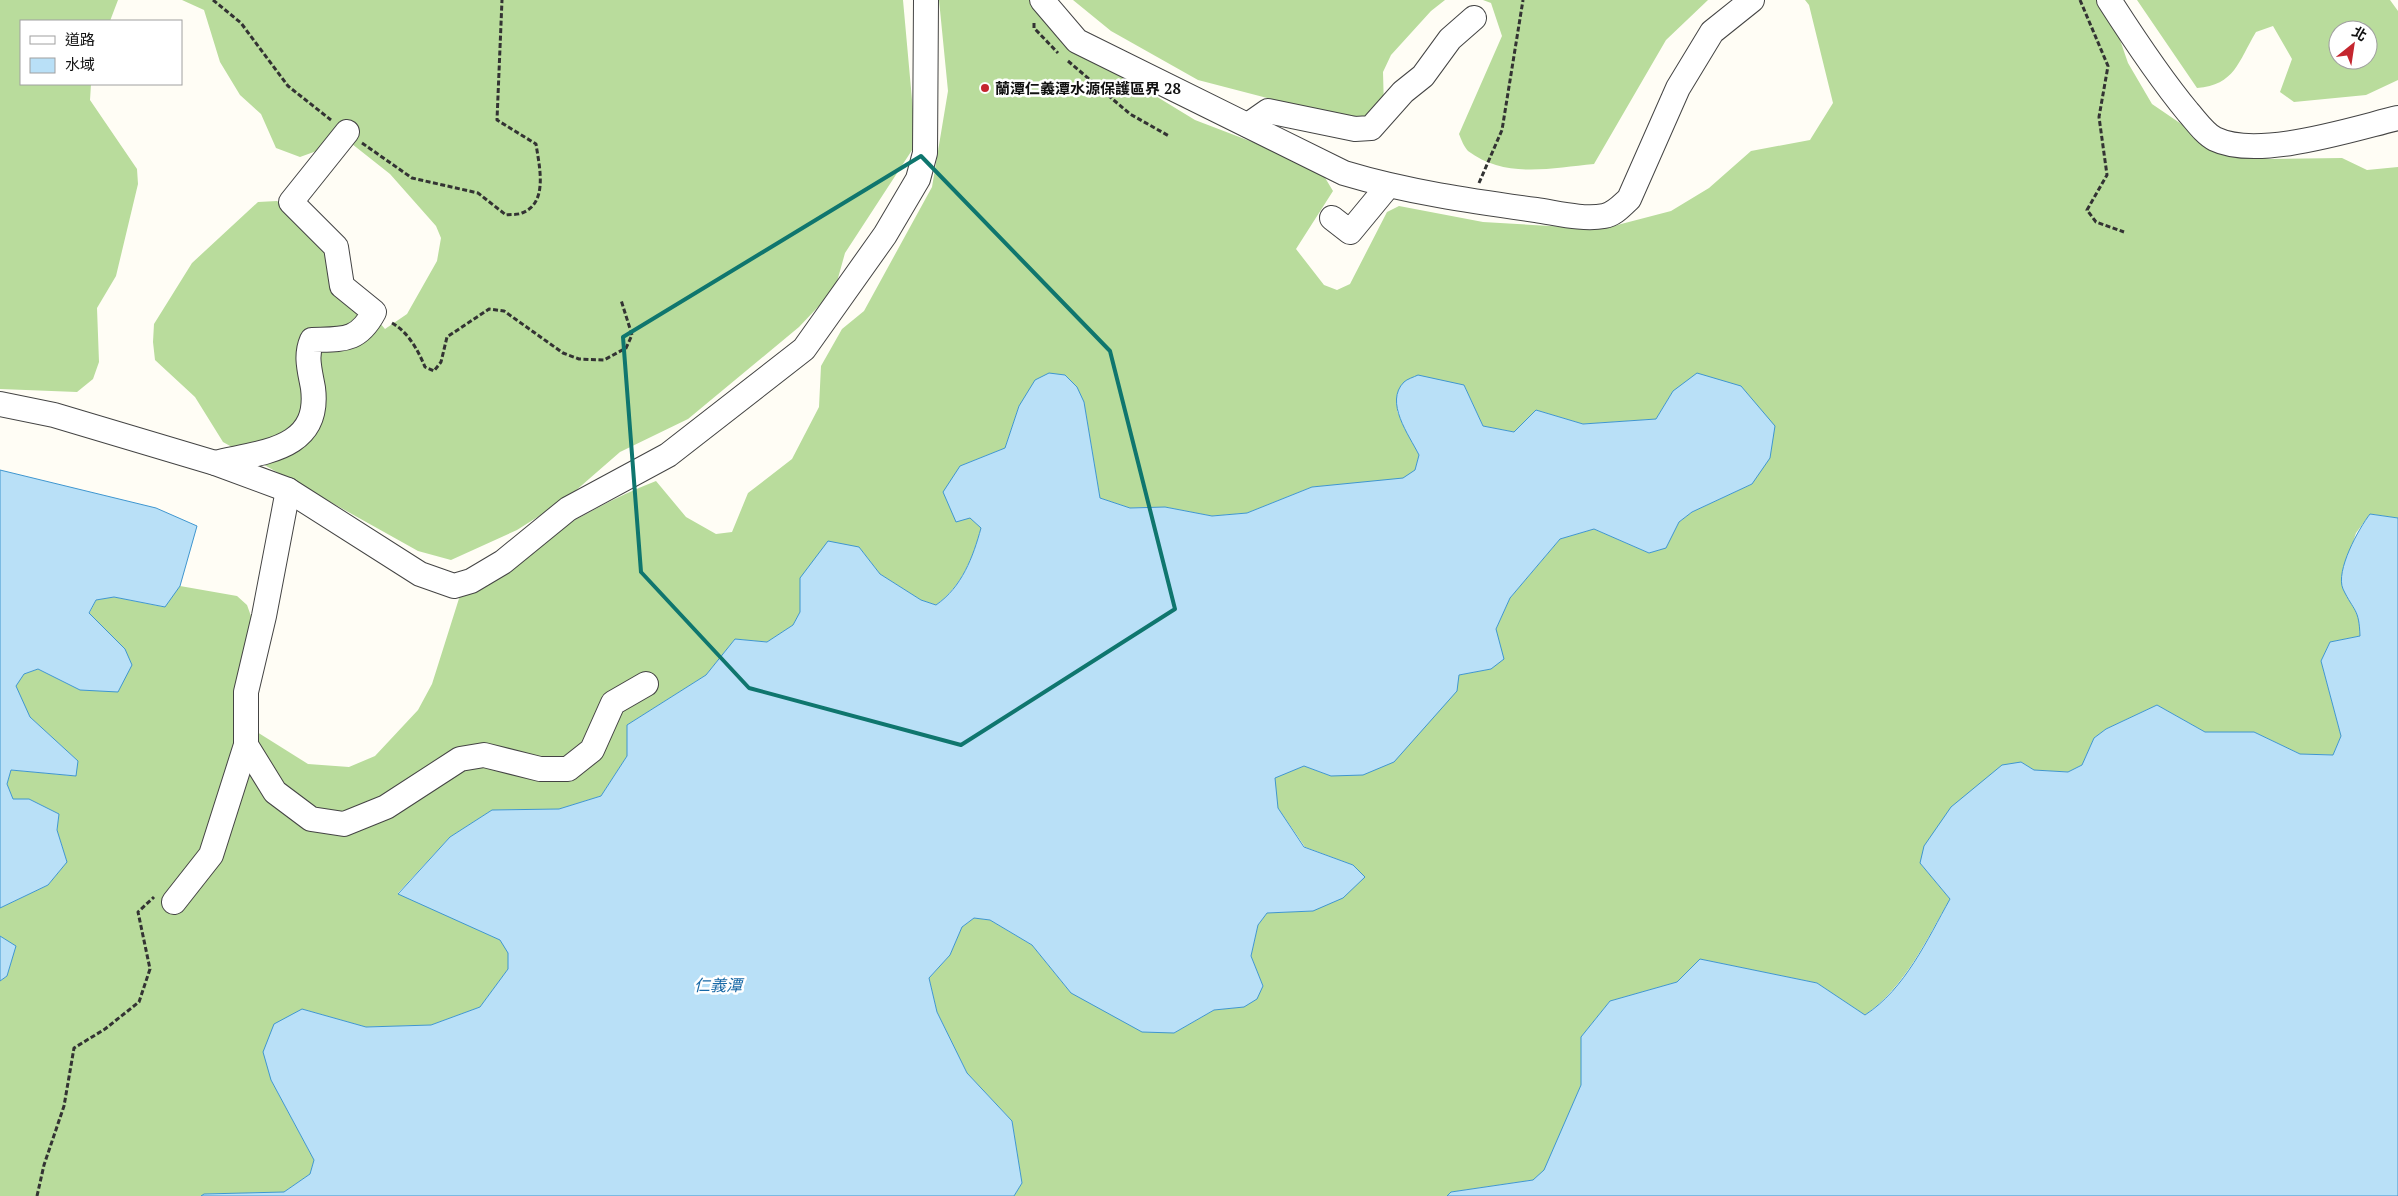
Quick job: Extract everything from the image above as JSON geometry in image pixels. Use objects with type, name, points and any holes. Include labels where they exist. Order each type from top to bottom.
[{"type":"street","points":[[0,404],[54,415],[215,463],[288,490],[420,574],[454,586],[471,581],[503,562],[568,509],[668,455],[804,349],[885,235],[918,179],[925,153],[926,0]]},
{"type":"street","points":[[1044,4],[1077,41],[1344,173],[1388,186],[1469,201],[1581,216],[1604,216],[1614,213],[1629,199],[1678,88],[1712,32],[1752,0]]},
{"type":"street","points":[[2109,0],[2160,78],[2196,122],[2214,138],[2236,146],[2288,144],[2398,118]]},
{"type":"street","points":[[1248,125],[1268,111],[1355,129],[1371,128],[1403,92],[1423,76],[1450,39],[1474,18]]},
{"type":"street","points":[[215,463],[288,446],[308,426],[314,400],[307,351],[312,340],[346,339],[366,328],[374,312],[342,286],[336,247],[290,202],[347,132]]},
{"type":"street","points":[[1332,218],[1350,232],[1388,186]]},
{"type":"street","points":[[174,902],[211,855],[246,745],[246,692],[288,490]]},
{"type":"street","points":[[246,745],[274,792],[311,819],[344,824],[386,807],[460,759],[484,755],[540,769],[568,769],[592,750],[613,704],[646,684]]},
{"type":"path","points":[[213,0],[241,23],[288,86],[347,132],[412,178],[478,193],[506,215],[523,213],[537,200],[541,182],[536,144],[497,120],[502,0]]},
{"type":"path","points":[[1469,201],[1502,130],[1523,0]]},
{"type":"path","points":[[2080,0],[2108,66],[2099,117],[2106,175],[2087,210],[2096,222],[2124,232]]},
{"type":"path","points":[[1044,4],[1034,18],[1034,28],[1049,46],[1130,114],[1169,136]]},
{"type":"path","points":[[374,312],[402,328],[419,352],[425,367],[434,372],[441,362],[447,337],[489,309],[504,311],[562,353],[579,359],[604,360],[626,348],[632,335],[620,300]]},
{"type":"path","points":[[37,1196],[44,1165],[64,1106],[74,1048],[105,1029],[139,1002],[150,969],[138,912],[152,897],[174,902]]},
{"type":"highlighted area","points":[[921,156],[1110,351],[1175,609],[961,745],[749,688],[641,572],[623,337]]},
{"type":"green space","points":[[0,0],[118,0],[110,20],[20,20],[20,85],[91,85],[90,100],[137,169],[138,184],[116,276],[97,308],[99,362],[93,379],[77,392],[0,389]]},
{"type":"green space","points":[[182,0],[903,0],[916,144],[845,253],[835,289],[799,327],[688,419],[620,452],[566,499],[517,530],[451,560],[418,551],[223,442],[195,397],[155,360],[154,324],[192,263],[258,202],[277,201],[320,234],[334,269],[385,329],[407,314],[437,261],[441,238],[436,226],[390,174],[347,140],[300,157],[276,148],[261,114],[240,95],[220,62],[204,10]]},
{"type":"green space","points":[[939,0],[1037,0],[1095,59],[1195,120],[1299,160],[1324,176],[1333,191],[1296,249],[1324,285],[1337,290],[1350,284],[1387,212],[1399,206],[1483,222],[1602,229],[1671,211],[1709,188],[1751,151],[1810,140],[1833,103],[1809,5],[1805,0],[2103,0],[2109,8],[2128,63],[2152,104],[2215,147],[2270,159],[2342,158],[2367,170],[2398,167],[2398,518],[2370,514],[2356,533],[2343,572],[2342,587],[2359,615],[2360,636],[2330,642],[2321,661],[2341,736],[2333,755],[2300,754],[2254,732],[2205,732],[2157,705],[2106,729],[2094,738],[2082,765],[2068,772],[2034,770],[2021,762],[1920,863],[1950,899],[1914,962],[1892,991],[1879,1004],[1865,1015],[1817,983],[1700,959],[1677,982],[1610,1001],[1581,1037],[1581,1085],[1545,1170],[1533,1180],[1451,1192],[1447,1196],[1014,1196],[1022,1183],[1012,1121],[967,1073],[937,1012],[929,978],[950,955],[962,927],[974,918],[990,920],[1032,945],[1071,993],[1174,1033],[1214,1010],[1243,1007],[1263,986],[1251,956],[1258,925],[1267,913],[1313,911],[1353,865],[1305,847],[1278,808],[1274,778],[1304,766],[1331,776],[1459,675],[1491,669],[1496,629],[1510,598],[1560,539],[1594,529],[1649,553],[1665,548],[1679,522],[1692,512],[1752,484],[1673,391],[1656,419],[1583,424],[1536,410],[1514,432],[1483,426],[1464,385],[1397,411],[1419,455],[1415,470],[1403,479],[1312,487],[1247,513],[1212,516],[1165,507],[1130,508],[1100,498],[1084,402],[1019,406],[1005,448],[960,466],[970,517],[981,528],[970,560],[960,580],[936,605],[921,600],[880,574],[859,547],[800,578],[800,612],[793,625],[767,642],[735,639],[706,675],[627,725],[627,756],[601,796],[559,809],[492,810],[450,837],[398,893],[500,940],[509,953],[508,969],[480,1007],[431,1025],[366,1027],[302,1009],[271,1080],[314,1160],[310,1174],[284,1192],[205,1194],[201,1196],[0,1196],[0,981],[7,976],[15,946],[0,936],[0,908],[48,885],[67,862],[57,830],[59,814],[29,799],[13,799],[7,784],[11,770],[75,776],[78,761],[30,717],[15,687],[24,674],[38,669],[80,690],[125,649],[89,614],[96,600],[114,597],[164,607],[180,586],[237,596],[247,605],[252,619],[257,732],[308,764],[349,767],[375,756],[418,710],[432,684],[462,589],[533,545],[605,504],[656,481],[686,517],[716,534],[732,532],[748,493],[792,459],[819,407],[821,366],[842,329],[864,311],[932,187],[948,91]]},
{"type":"green space","points":[[1073,0],[1445,0],[1431,11],[1391,55],[1383,72],[1384,109],[1374,126],[1198,80],[1111,31]]},
{"type":"green space","points":[[1483,0],[1708,0],[1666,40],[1594,164],[1529,170],[1497,165],[1482,160],[1468,151],[1459,134],[1502,36],[1491,3]]},
{"type":"green space","points":[[2137,0],[2390,0],[2398,11],[2398,80],[2366,95],[2294,102],[2280,92],[2292,59],[2273,26],[2256,32],[2234,70],[2228,77],[2210,86],[2197,88]]},
{"type":"water","name":"仁義潭","points":[[1049,373],[1065,375],[1077,387],[1084,402],[1100,498],[1130,508],[1165,507],[1212,516],[1247,513],[1312,487],[1403,478],[1415,470],[1419,455],[1400,418],[1396,399],[1398,390],[1404,382],[1418,375],[1464,385],[1483,426],[1514,432],[1536,410],[1583,424],[1656,419],[1673,391],[1697,373],[1741,386],[1775,426],[1770,458],[1752,484],[1692,512],[1679,522],[1666,548],[1649,553],[1594,529],[1560,539],[1510,598],[1496,629],[1504,659],[1491,669],[1459,675],[1457,691],[1394,762],[1363,775],[1331,776],[1304,766],[1275,778],[1278,808],[1304,847],[1353,865],[1365,877],[1343,898],[1313,911],[1267,913],[1258,925],[1251,956],[1263,986],[1257,999],[1244,1007],[1214,1010],[1174,1033],[1142,1032],[1071,993],[1032,945],[990,920],[974,918],[962,927],[950,955],[929,978],[937,1012],[967,1073],[1012,1121],[1022,1183],[1014,1196],[201,1196],[204,1194],[284,1192],[310,1174],[314,1160],[271,1080],[263,1052],[274,1024],[302,1009],[366,1027],[431,1025],[480,1007],[508,969],[508,953],[500,940],[398,894],[450,837],[492,810],[559,809],[601,796],[627,756],[627,725],[706,675],[735,639],[767,642],[793,625],[800,612],[800,578],[828,541],[859,547],[880,574],[921,600],[936,605],[945,598],[965,571],[981,528],[970,518],[956,522],[943,492],[960,466],[1005,448],[1019,406],[1035,380]]},
{"type":"water","points":[[0,470],[156,508],[197,526],[180,586],[165,607],[114,597],[96,600],[89,613],[125,649],[132,665],[118,692],[80,690],[38,669],[24,674],[16,686],[30,717],[78,761],[76,776],[11,770],[7,784],[13,799],[29,799],[59,814],[57,830],[67,862],[48,885],[0,908]]},
{"type":"water","points":[[2370,514],[2398,518],[2398,1196],[1447,1196],[1451,1192],[1533,1180],[1544,1170],[1581,1085],[1581,1037],[1610,1001],[1677,982],[1700,959],[1817,983],[1865,1015],[1892,992],[1914,963],[1950,899],[1920,863],[1924,846],[1951,807],[2002,765],[2021,762],[2034,770],[2068,772],[2082,765],[2094,738],[2106,729],[2157,705],[2205,732],[2254,732],[2300,754],[2333,755],[2341,736],[2321,661],[2330,642],[2360,636],[2357,615],[2343,589],[2341,581],[2349,550]]},
{"type":"water","points":[[0,936],[16,946],[7,976],[0,981]]},
{"type":"place","name":"蘭潭仁義潭水源保護區界 28","points":[[985,88]]}]
